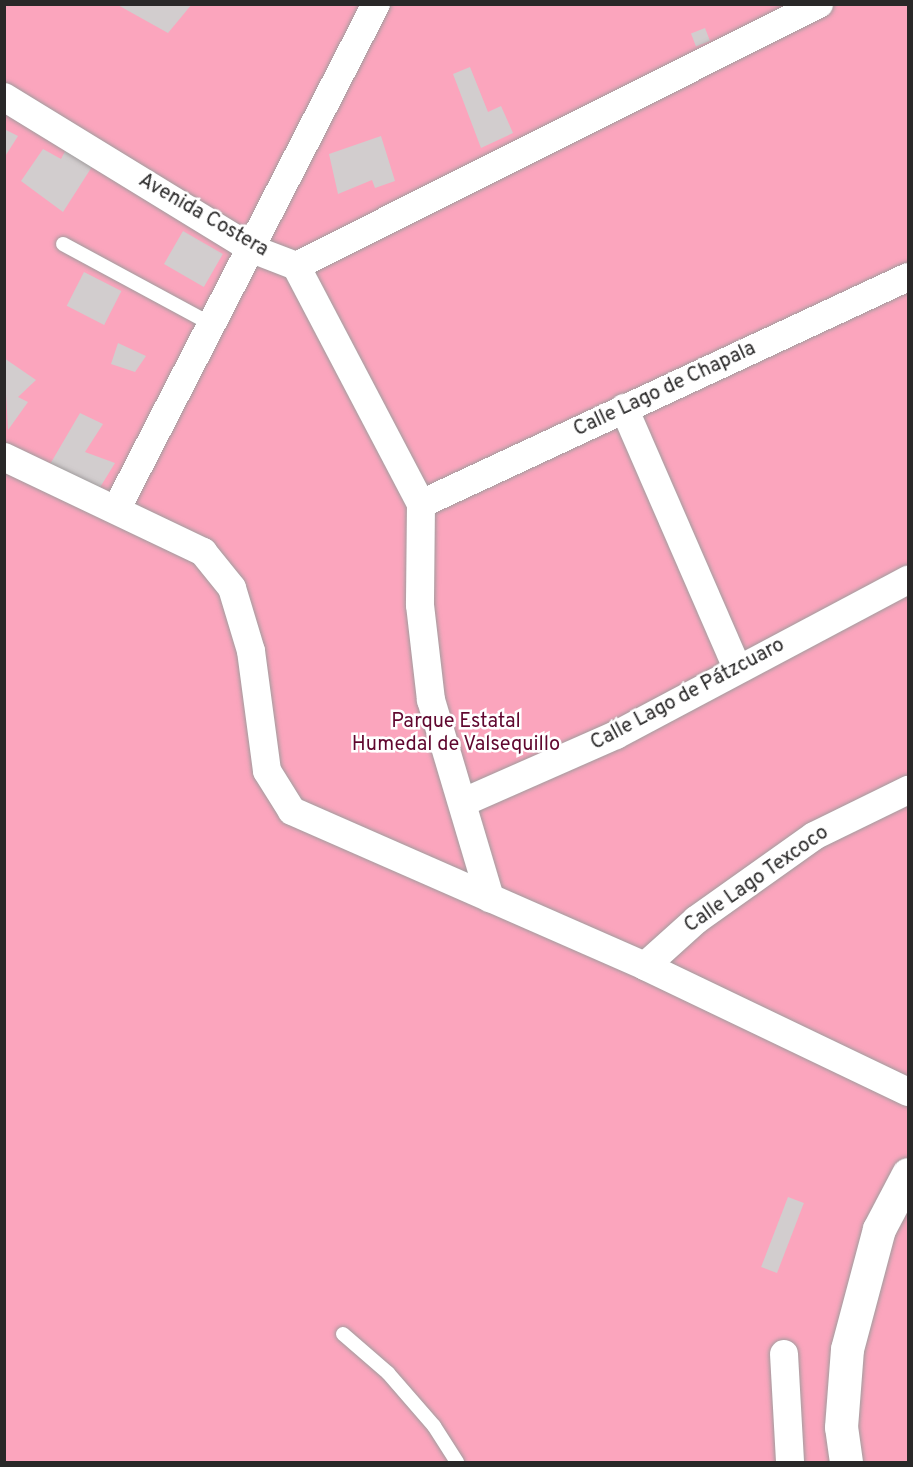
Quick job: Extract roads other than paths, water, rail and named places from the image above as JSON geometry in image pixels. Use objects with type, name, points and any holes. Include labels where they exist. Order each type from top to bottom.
[{"type":"street","points":[[116,510],[376,4]]},
{"type":"street","points":[[490,898],[464,802],[431,700],[420,605],[422,504],[296,266],[819,4]]},
{"type":"street","name":"Avenida Costera","points":[[4,97],[252,249],[296,266]]},
{"type":"street","name":"Calle Lago de Chapala","points":[[422,504],[909,277]]},
{"type":"street","points":[[624,408],[737,668]]},
{"type":"street","points":[[4,457],[203,552],[232,588],[251,651],[267,771],[292,811],[645,966],[909,1092]]},
{"type":"street","name":"Calle Lago de Pátzcuaro","points":[[464,802],[616,735],[737,668],[909,580]]},
{"type":"street","name":"Calle Lago Texcoco","points":[[645,966],[696,920],[814,836],[909,790]]},
{"type":"street","points":[[846,1462],[841,1427],[847,1349],[879,1229],[909,1174]]},
{"type":"street","points":[[784,1354],[790,1462]]},
{"type":"lane","points":[[63,244],[211,324]]},
{"type":"lane","points":[[343,1334],[388,1373],[434,1426],[457,1462]]},
{"type":"park label","name":"Parque Estatal Humedal de Valsequillo","points":[[456,734]]}]
